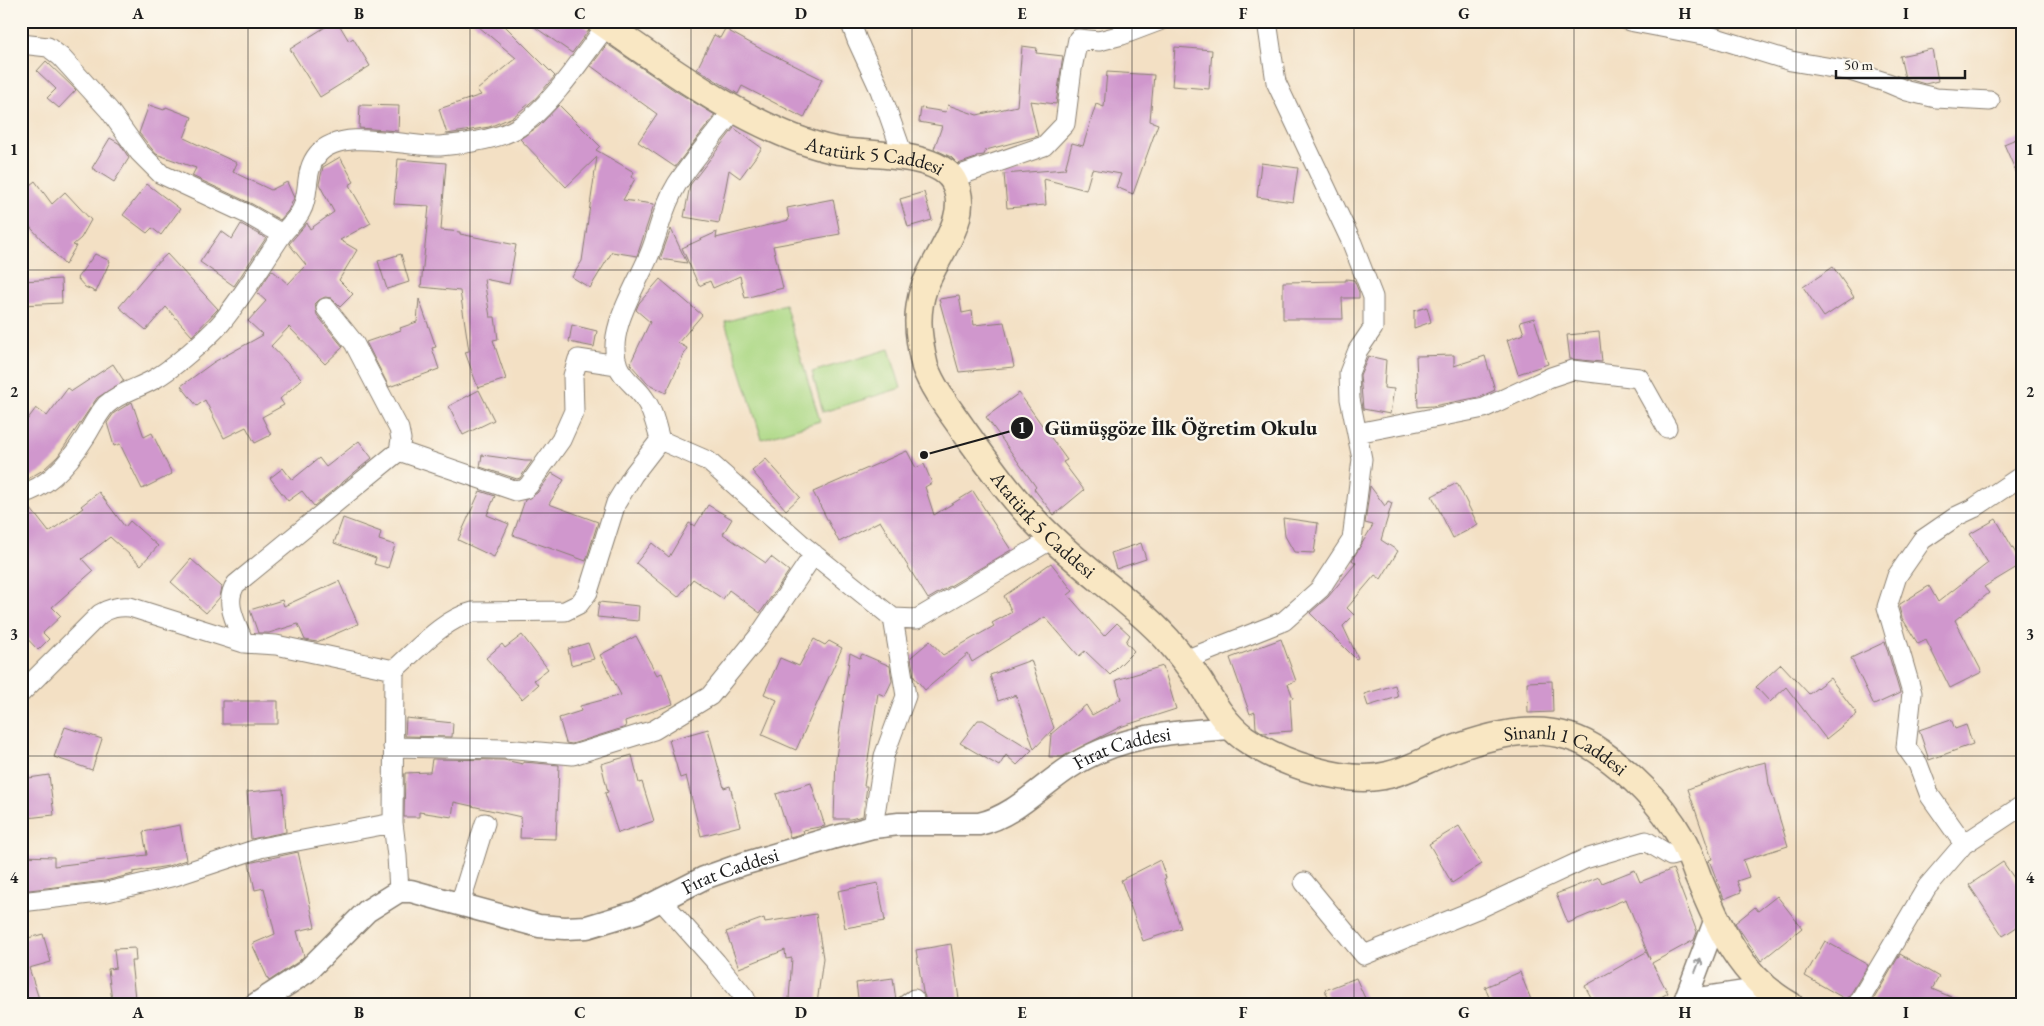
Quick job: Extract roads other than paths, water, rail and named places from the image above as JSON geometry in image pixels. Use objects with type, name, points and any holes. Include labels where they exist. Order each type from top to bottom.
[{"type":"main road","name":"Atatürk 5 Caddesi","points":[[603,23],[734,109],[770,127],[833,149],[904,158],[932,164],[952,178],[958,193],[959,214],[955,225],[935,260],[919,304],[920,344],[926,367],[936,389],[984,459],[1013,496],[1052,539],[1135,608],[1164,636],[1185,660],[1216,708],[1232,728]]},
{"type":"main road","name":"Sinanlı 1 Caddesi","points":[[1232,728],[1250,742],[1286,760],[1339,775],[1362,778],[1387,776],[1474,741],[1522,731],[1562,734],[1593,747],[1629,776],[1667,816],[1688,851],[1728,943],[1764,989],[1790,1005]]},
{"type":"street","points":[[850,21],[880,90],[904,158]]},
{"type":"street","points":[[952,178],[1044,146],[1065,124],[1078,39],[1098,41],[1122,35],[1159,21]]},
{"type":"street","points":[[1185,660],[1284,621],[1320,589],[1352,540],[1362,459],[1350,399],[1349,373],[1358,350],[1373,328],[1373,297],[1352,243],[1276,82],[1266,21]]},
{"type":"street","points":[[1629,21],[1712,37],[1791,61],[1850,71],[1926,96],[1990,101]]},
{"type":"street","points":[[21,494],[33,491],[58,472],[84,438],[100,412],[112,400],[160,376],[216,328],[263,266],[282,234],[300,213],[306,196],[308,175],[313,162],[327,147],[348,140],[440,146],[488,138],[509,132],[523,123],[553,94],[603,23]]},
{"type":"street","points":[[21,44],[48,47],[61,57],[109,110],[139,152],[162,174],[247,214],[282,234]]},
{"type":"street","points":[[660,440],[655,420],[644,398],[623,375],[617,365],[615,350],[620,318],[652,249],[662,212],[678,183],[734,109]]},
{"type":"street","points":[[244,643],[230,603],[231,590],[399,451],[401,440],[399,429],[354,343],[326,308]]},
{"type":"street","points":[[399,451],[516,491],[525,489],[562,440],[574,411],[573,376],[578,359],[617,365]]},
{"type":"street","points":[[1357,433],[1484,408],[1551,377],[1572,370],[1639,378],[1667,428]]},
{"type":"street","points":[[660,440],[708,461],[814,554],[893,618],[917,619],[1052,539]]},
{"type":"street","points":[[255,1005],[306,972],[367,911],[399,890],[393,823],[394,670],[446,625],[463,615],[473,612],[565,610],[579,604],[588,592],[616,503],[633,475],[660,440]]},
{"type":"street","points":[[1964,844],[1930,796],[1918,764],[1906,746],[1912,693],[1887,608],[1897,576],[1922,540],[1957,516],[1974,508],[2023,474]]},
{"type":"street","points":[[393,747],[505,749],[574,755],[654,730],[710,696],[758,637],[814,554]]},
{"type":"street","points":[[21,693],[100,614],[108,609],[119,606],[130,606],[244,643],[276,645],[394,670]]},
{"type":"street","points":[[873,827],[884,756],[906,696],[893,618]]},
{"type":"street","name":"Fırat Caddesi","points":[[399,890],[410,891],[539,926],[587,927],[637,912],[704,878],[743,864],[873,827],[899,824],[979,824],[992,822],[1073,765],[1097,752],[1134,739],[1155,735],[1232,728]]},
{"type":"street","points":[[1857,1005],[1927,887],[1964,844],[2023,805]]},
{"type":"street","points":[[460,904],[485,822]]},
{"type":"street","points":[[21,902],[107,892],[175,876],[260,848],[393,823]]},
{"type":"street","points":[[1304,882],[1364,955],[1482,906],[1586,859],[1646,841],[1671,856],[1688,851]]},
{"type":"street","points":[[660,899],[722,969],[745,998],[747,1005]]},
{"type":"street","points":[[1682,1003],[1716,919]]},
{"type":"street","points":[[1682,1003],[1764,989]]},
{"type":"place","name":"Gümüşgöze İlk Öğretim Okulu","points":[[924,455]]}]
